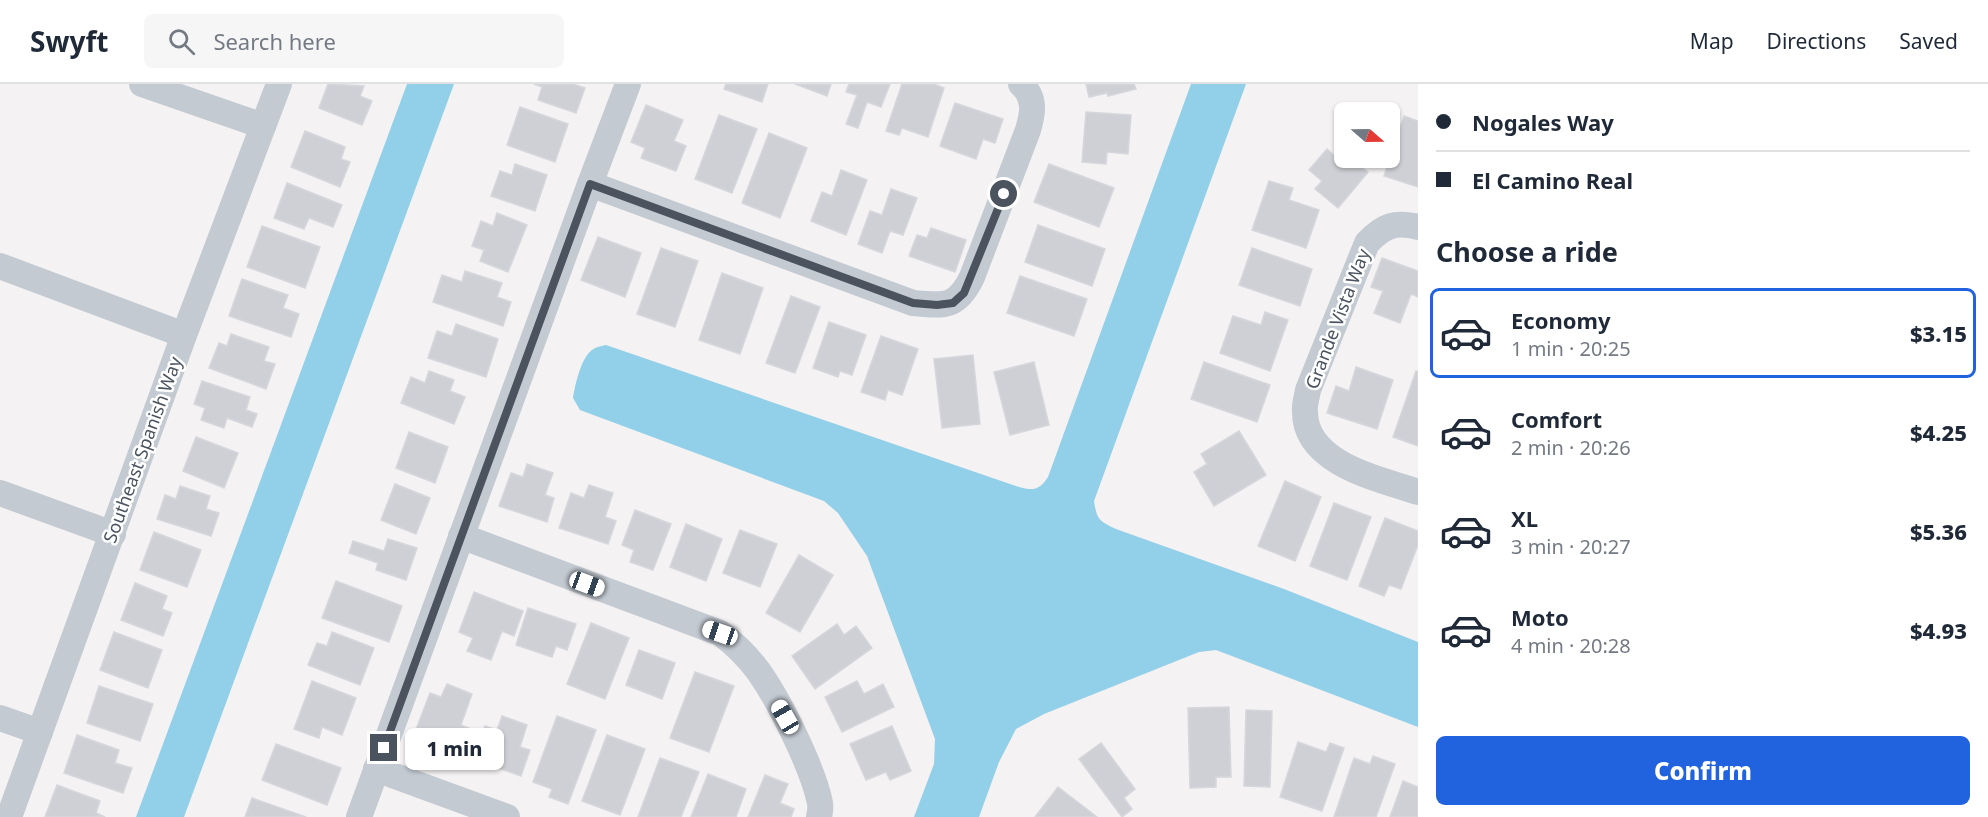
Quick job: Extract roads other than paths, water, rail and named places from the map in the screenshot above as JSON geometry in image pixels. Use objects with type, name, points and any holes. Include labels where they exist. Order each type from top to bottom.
[{"type":"street","points":[[142,84],[263,126]]},
{"type":"street","name":"Southeast Spanish Way","points":[[9,817],[184,335],[279,84]]},
{"type":"street","points":[[358,817],[628,84]]},
{"type":"street","points":[[590,184],[913,303],[937,305],[953,303],[964,293],[972,278],[1028,130],[1034,108],[1021,84]]},
{"type":"street","name":"Grande Vista Way","points":[[1418,227],[1394,224],[1377,232],[1367,243],[1308,390],[1305,413],[1308,430],[1320,449],[1335,461],[1418,492]]},
{"type":"street","points":[[0,266],[184,335]]},
{"type":"street","points":[[0,493],[112,534]]},
{"type":"street","points":[[461,536],[720,633],[737,646],[760,673],[785,717],[807,765],[821,806],[819,817]]},
{"type":"street","points":[[0,718],[40,732]]},
{"type":"street","points":[[376,770],[507,817]]},
{"type":"water","points":[[407,84],[454,84],[184,817],[136,817]]},
{"type":"water","points":[[1191,84],[1246,84],[1094,501],[1096,512],[1102,522],[1116,529],[1284,589],[1418,642],[1418,727],[1216,650],[1199,652],[1044,714],[1016,729],[999,762],[979,817],[914,817],[934,764],[935,739],[867,556],[838,513],[824,501],[580,410],[573,398],[582,365],[592,350],[606,345],[1019,487],[1032,489],[1039,487],[1048,477]]}]
